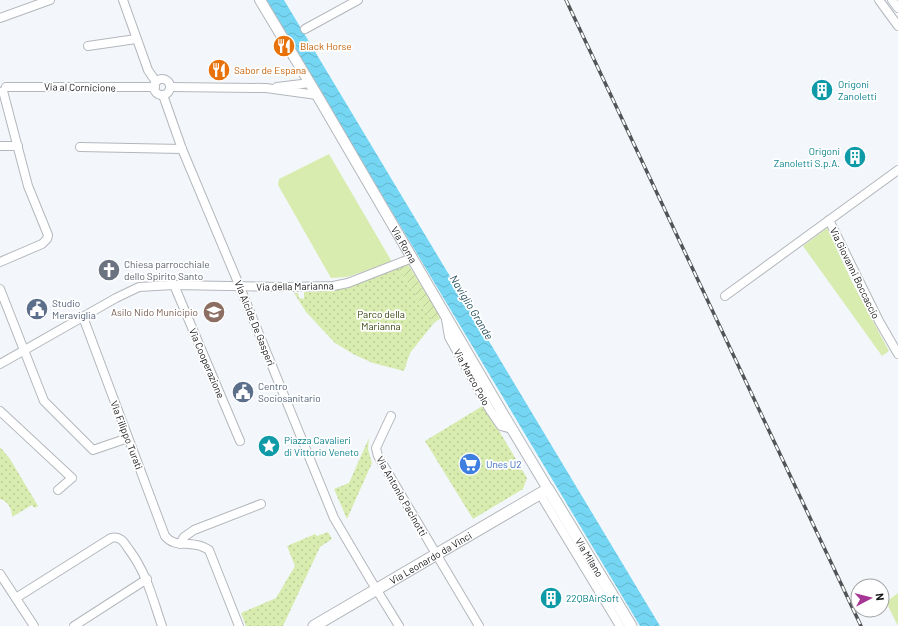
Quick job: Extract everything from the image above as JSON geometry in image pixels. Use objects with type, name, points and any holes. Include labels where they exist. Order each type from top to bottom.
[{"type":"main road","name":"Via Leonardo da Vinci","points":[[320,624],[544,491]]},
{"type":"main road","name":"Via Milano","points":[[544,491],[631,626]]},
{"type":"street","points":[[0,18],[50,0]]},
{"type":"street","points":[[123,0],[136,39],[158,93],[162,95],[167,93],[170,87]]},
{"type":"street","name":"Via Roma","points":[[260,0],[317,94],[512,429],[544,491]]},
{"type":"street","points":[[305,29],[358,0]]},
{"type":"street","points":[[879,0],[898,26]]},
{"type":"street","points":[[892,0],[898,8]]},
{"type":"street","points":[[88,46],[136,39]]},
{"type":"street","points":[[156,85],[161,80],[165,80],[169,83],[170,87]]},
{"type":"street","points":[[266,88],[310,83]]},
{"type":"street","name":"Via al Cornicione","points":[[2,86],[156,85]]},
{"type":"street","points":[[0,262],[42,244],[48,239],[47,232],[28,186],[2,86]]},
{"type":"street","points":[[170,87],[266,88],[317,94]]},
{"type":"street","name":"Via Alcide De Gasperi","points":[[162,95],[182,149],[334,518],[399,626]]},
{"type":"street","points":[[0,146],[18,146]]},
{"type":"street","points":[[80,147],[182,149]]},
{"type":"street","points":[[829,220],[898,170]]},
{"type":"street","name":"Via Giovanni Boccaccio","points":[[725,296],[829,220],[879,321],[898,354]]},
{"type":"street","name":"Via della Marianna","points":[[0,364],[122,295],[139,287],[174,285],[284,288],[341,285],[412,258]]},
{"type":"street","name":"Via Cooperazione","points":[[174,285],[240,441]]},
{"type":"street","points":[[0,289],[44,401],[90,449],[95,451],[128,438]]},
{"type":"street","name":"Via Filippo Turati","points":[[83,317],[166,536],[173,543],[196,545],[209,550],[239,626]]},
{"type":"street","points":[[0,411],[72,478],[58,490]]},
{"type":"street","name":"Via Antonio Pacinotti","points":[[391,416],[376,448],[378,456],[479,626]]},
{"type":"street","points":[[544,491],[620,626]]},
{"type":"street","points":[[180,544],[184,537],[194,530],[261,504]]},
{"type":"street","points":[[16,598],[111,538],[116,537],[121,539],[139,563],[147,579],[162,626]]},
{"type":"street","points":[[0,574],[34,626]]},
{"type":"street","points":[[74,626],[147,579]]},
{"type":"green space","points":[[329,154],[392,262],[347,277],[331,278],[278,185],[279,179]]},
{"type":"green space","points":[[827,228],[852,282],[889,351],[882,356],[803,246]]},
{"type":"green space","points":[[408,264],[441,318],[434,323],[398,268]]},
{"type":"green space","name":"Parco della Marianna","points":[[398,268],[434,323],[410,353],[404,371],[373,363],[355,355],[335,343],[306,312],[294,293],[298,293],[299,298],[304,299],[304,292],[347,288]]},
{"type":"green space","points":[[484,405],[527,478],[523,489],[473,519],[425,441]]},
{"type":"green space","points":[[369,438],[368,449],[372,463],[347,519],[334,489],[349,483]]},
{"type":"green space","points":[[0,447],[10,459],[38,506],[35,508],[32,505],[12,517],[9,506],[0,499]]},
{"type":"green space","points":[[328,532],[332,539],[320,547],[283,626],[246,626],[241,613],[276,598],[295,566],[287,546],[315,534],[317,536]]},
{"type":"green space","points":[[898,593],[898,626],[890,610],[890,599]]},
{"type":"water","points":[[265,0],[284,0],[660,626],[640,626]]},
{"type":"railway","points":[[566,0],[861,626]]},
{"type":"place","name":"Black Horse","points":[[284,46]]},
{"type":"place","name":"Sabor de Espana","points":[[219,70]]},
{"type":"place","name":"Origoni Zanoletti","points":[[822,90]]},
{"type":"place","name":"Origoni Zanoletti S.p.A.","points":[[855,157]]},
{"type":"place","name":"Chiesa parrocchiale dello Spirito Santo","points":[[109,270]]},
{"type":"place","name":"Studio Meraviglia","points":[[37,309]]},
{"type":"place","name":"Asilo Nido Municipio","points":[[214,312]]},
{"type":"place","name":"Centro Sociosanitario","points":[[243,392]]},
{"type":"place","name":"Piazza Cavalieri di Vittorio Veneto","points":[[269,446]]},
{"type":"place","name":"Unes U2","points":[[470,464]]},
{"type":"place","name":"22QBAirSoft","points":[[551,598]]},
{"type":"water label","name":"Naviglio Grande","points":[[472,307]]}]
